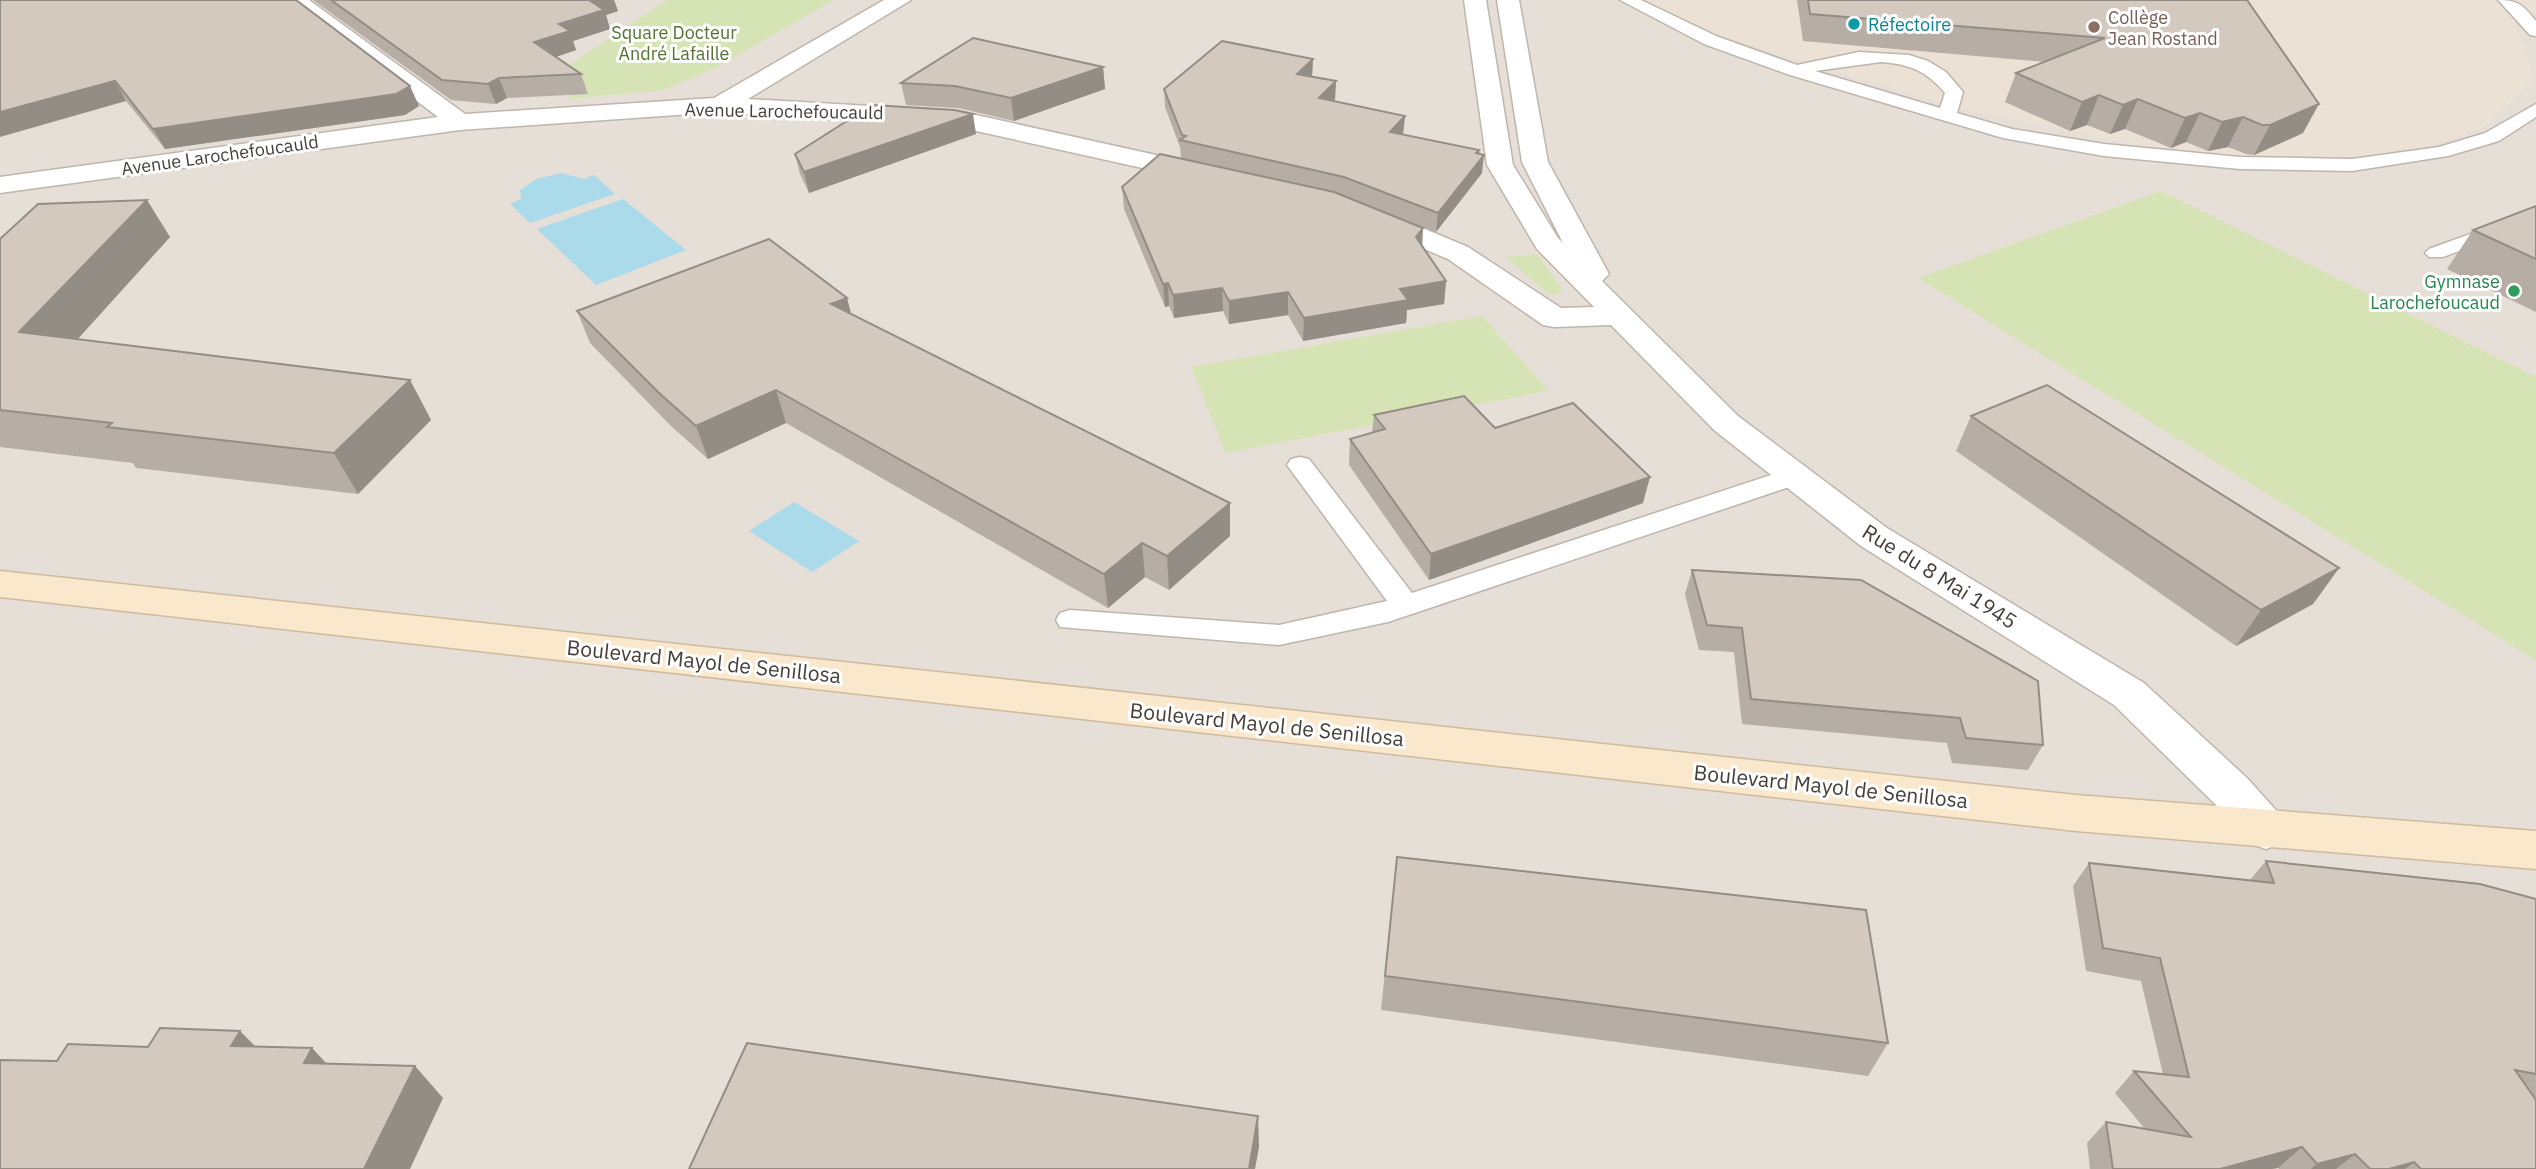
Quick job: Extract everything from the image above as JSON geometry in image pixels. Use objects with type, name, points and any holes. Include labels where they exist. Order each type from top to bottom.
[{"type":"street","points":[[295,0],[460,122]]},
{"type":"street","points":[[720,105],[900,0]]},
{"type":"street","name":"Rue du 8 Mai 1945","points":[[1475,0],[1500,165],[1547,243],[1617,316],[1726,422],[1874,537],[2129,694],[2231,791],[2266,830]]},
{"type":"street","name":"Rue du 8 Mai 1945","points":[[1508,0],[1535,162],[1617,316]]},
{"type":"street","name":"Avenue Larochefoucauld","points":[[0,185],[460,122],[720,105],[958,118],[1220,177]]},
{"type":"street","points":[[1354,210],[1458,253],[1554,318],[1617,316]]},
{"type":"street","name":"Boulevard Mayol de Senillosa","points":[[0,584],[2076,813],[2536,850]]},
{"type":"lane","points":[[1628,0],[1710,40],[1796,71],[2010,134],[2104,150],[2241,163],[2352,165],[2441,152],[2492,137],[2536,109]]},
{"type":"lane","points":[[2511,3],[2536,8]]},
{"type":"lane","points":[[2511,3],[2536,32]]},
{"type":"lane","points":[[1796,71],[1858,56],[1898,58],[1926,66],[1944,77],[1954,92],[1947,115]]},
{"type":"lane","points":[[2436,253],[2536,216]]},
{"type":"lane","points":[[1300,465],[1406,606]]},
{"type":"lane","points":[[1070,620],[1279,635],[1378,615],[1795,476]]},
{"type":"shaded area","points":[[0,0],[2536,0],[2536,1169],[0,1169]]},
{"type":"shaded area","points":[[1642,0],[2536,0],[2536,13],[2511,12],[2535,79],[2483,128],[2398,157],[2257,159],[2161,150],[1965,110],[1732,40]]},
{"type":"green space","name":"Square Docteur André Lafaille","points":[[667,0],[834,0],[713,69],[663,90],[570,99],[570,85],[545,81]]},
{"type":"green space","points":[[2161,191],[2536,377],[2536,660],[1918,278]]},
{"type":"green space","points":[[1537,254],[1563,291],[1554,295],[1544,291],[1507,257]]},
{"type":"green space","points":[[1482,316],[1548,391],[1226,453],[1191,367]]},
{"type":"water","points":[[561,173],[584,179],[594,175],[615,194],[530,223],[510,204],[521,199],[520,190],[536,179]]},
{"type":"water","points":[[623,199],[686,250],[596,285],[537,229]]},
{"type":"water","points":[[794,502],[859,541],[812,572],[749,531]]},
{"type":"building","points":[[0,0],[296,0],[410,86],[396,94],[153,129],[115,81],[0,112]]},
{"type":"building","points":[[331,0],[589,0],[604,10],[559,24],[570,31],[534,42],[581,74],[499,78],[488,84],[442,80]]},
{"type":"building","points":[[1808,0],[2247,0],[2319,104],[2270,125],[2262,125],[2243,117],[2222,122],[2200,113],[2185,118],[2138,99],[2123,105],[2099,95],[2082,102],[2016,73],[2105,38],[1810,14]]},
{"type":"building","points":[[973,38],[1103,67],[1011,98],[955,86],[901,83]]},
{"type":"building","points":[[1222,41],[1313,59],[1297,74],[1336,81],[1319,98],[1405,116],[1390,132],[1479,150],[1476,153],[1484,155],[1438,213],[1344,177],[1180,140],[1186,136],[1182,135],[1164,89]]},
{"type":"building","points":[[872,105],[954,110],[973,114],[804,172],[795,154]]},
{"type":"building","points":[[1160,154],[1334,192],[1423,228],[1416,237],[1446,281],[1400,289],[1408,300],[1304,318],[1288,292],[1229,301],[1222,288],[1173,295],[1168,283],[1163,284],[1122,187]]},
{"type":"building","points":[[147,200],[19,332],[410,380],[334,453],[107,427],[112,423],[0,410],[0,239],[38,204]]},
{"type":"building","points":[[2536,206],[2536,259],[2473,230]]},
{"type":"building","points":[[769,239],[847,298],[831,304],[1230,503],[1167,556],[1142,543],[1104,574],[776,390],[696,426],[577,311]]},
{"type":"building","points":[[2047,385],[2339,568],[2261,610],[1971,416]]},
{"type":"building","points":[[1464,396],[1495,428],[1573,403],[1650,477],[1431,554],[1350,439],[1385,429],[1374,415]]},
{"type":"building","points":[[1692,570],[1861,580],[2038,681],[2043,745],[1966,738],[1960,718],[1751,699],[1742,628],[1707,625]]},
{"type":"building","points":[[1397,857],[1866,910],[1888,1043],[1385,976]]},
{"type":"building","points":[[2266,861],[2480,884],[2536,899],[2536,1074],[2515,1070],[2536,1100],[2536,1169],[2421,1169],[2414,1162],[2389,1169],[2370,1169],[2355,1154],[2317,1164],[2302,1147],[2220,1169],[2113,1169],[2106,1122],[2191,1137],[2134,1071],[2189,1077],[2160,958],[2103,948],[2089,863],[2274,883]]},
{"type":"building","points":[[160,1028],[240,1031],[231,1046],[312,1048],[304,1063],[415,1066],[364,1169],[0,1169],[0,1060],[57,1061],[68,1044],[148,1047]]},
{"type":"building","points":[[747,1043],[1258,1116],[1249,1169],[689,1169]]},
{"type":"place","name":"Réfectoire","points":[[1854,24]]},
{"type":"place","name":"Collège Jean Rostand","points":[[2094,27]]},
{"type":"place","name":"Gymnase Larochefoucaud","points":[[2514,291]]}]
